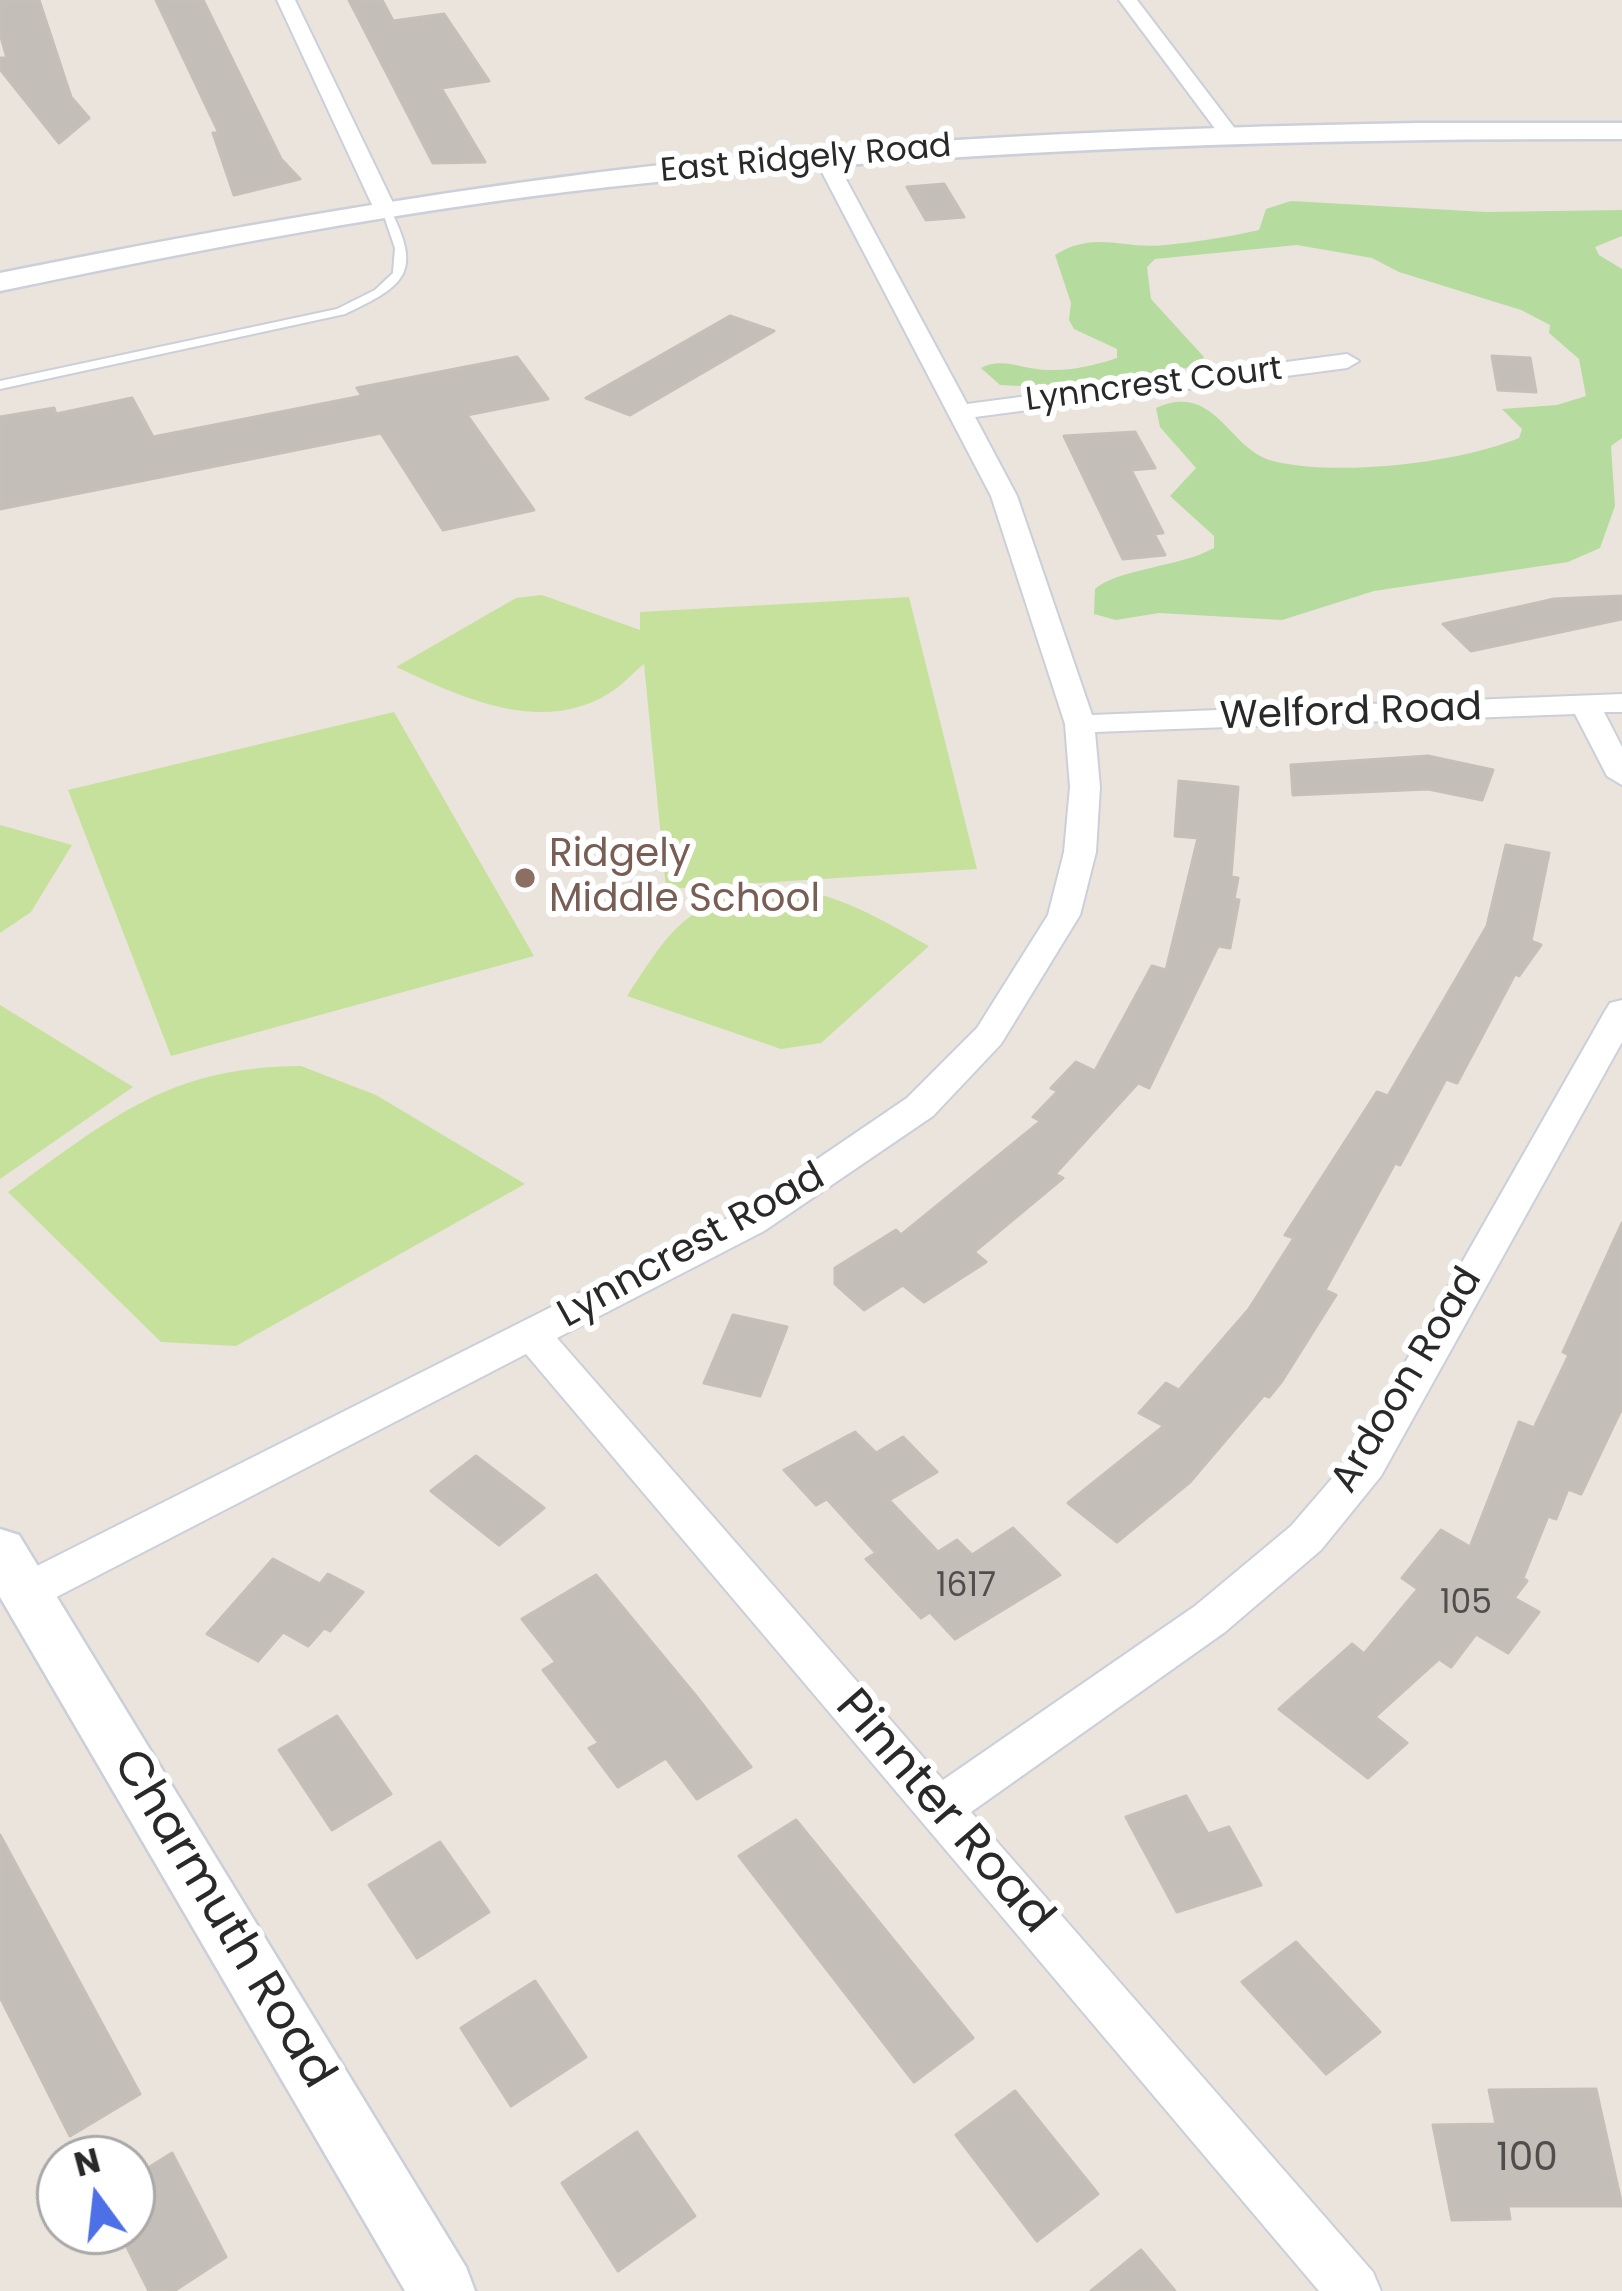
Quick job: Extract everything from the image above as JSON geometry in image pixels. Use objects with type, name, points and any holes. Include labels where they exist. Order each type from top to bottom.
[{"type":"street","points":[[286,0],[385,208]]},
{"type":"street","points":[[1128,0],[1229,134]]},
{"type":"street","name":"East Ridgely Road","points":[[0,282],[385,208],[572,182],[824,157],[1229,134],[1622,131]]},
{"type":"street","name":"Lynncrest Road","points":[[13,1571],[532,1335],[751,1222],[834,1170],[920,1107],[989,1036],[1030,976],[1064,915],[1080,852],[1085,787],[1080,724],[1004,496],[824,157]]},
{"type":"street","name":"Lynncrest Court","points":[[960,412],[1347,361]]},
{"type":"street","name":"Welford Road","points":[[1080,724],[1622,703]]},
{"type":"street","points":[[1585,704],[1622,776]]},
{"type":"street","name":"Ardoon Road","points":[[939,1808],[1210,1619],[1306,1538],[1366,1465],[1622,1011]]},
{"type":"street","name":"Pinnter Road","points":[[532,1335],[1354,2291]]},
{"type":"street","name":"Charmuth Road","points":[[13,1571],[442,2291]]},
{"type":"lane","points":[[0,385],[341,312],[382,290],[403,267],[406,251],[385,208]]},
{"type":"green space","points":[[1291,201],[1486,212],[1622,210],[1622,236],[1595,247],[1599,255],[1622,269],[1622,438],[1611,446],[1615,506],[1600,548],[1568,562],[1374,591],[1282,620],[1159,613],[1116,620],[1094,614],[1095,589],[1105,582],[1214,548],[1214,536],[1170,496],[1196,468],[1160,427],[1156,408],[1193,403],[1208,410],[1258,454],[1273,461],[1330,468],[1398,465],[1494,447],[1519,438],[1522,429],[1502,409],[1557,405],[1586,396],[1579,359],[1549,333],[1550,325],[1521,310],[1399,272],[1372,258],[1297,245],[1155,259],[1147,267],[1151,299],[1204,357],[1190,366],[1145,378],[1021,386],[1000,385],[981,368],[1005,363],[1066,370],[1117,358],[1117,349],[1074,329],[1055,255],[1096,242],[1165,245],[1259,230],[1266,209]]},
{"type":"green space","points":[[542,595],[640,630],[640,612],[909,597],[977,869],[666,889],[644,664],[617,688],[590,703],[534,712],[477,701],[396,667],[516,598]]},
{"type":"green space","points":[[394,712],[534,956],[171,1056],[68,790]]},
{"type":"green space","points":[[0,825],[72,845],[31,912],[0,933]]},
{"type":"green space","points":[[758,886],[827,897],[929,946],[821,1043],[781,1049],[627,996],[679,926],[711,904]]},
{"type":"green space","points":[[0,1005],[133,1087],[0,1179]]},
{"type":"green space","points":[[301,1066],[376,1095],[525,1184],[236,1346],[161,1342],[8,1192],[111,1120],[177,1087],[254,1069]]},
{"type":"building","points":[[0,0],[39,0],[71,97],[89,118],[59,143],[0,69],[0,58],[7,58],[0,34]]},
{"type":"building","points":[[156,0],[203,0],[281,159],[300,179],[234,195],[213,133],[219,133]]},
{"type":"building","points":[[349,0],[382,0],[393,21],[444,14],[489,81],[441,88],[485,162],[433,163]]},
{"type":"building","points":[[944,184],[964,217],[926,220],[907,187]]},
{"type":"building","points":[[730,316],[774,331],[630,415],[586,398]]},
{"type":"building","points":[[1492,356],[1530,358],[1536,392],[1498,390]]},
{"type":"building","points":[[517,357],[548,399],[467,415],[534,510],[443,530],[381,433],[0,509],[0,417],[54,408],[56,414],[132,398],[153,437],[362,396],[357,388]]},
{"type":"building","points":[[1135,432],[1155,468],[1131,470],[1163,533],[1154,534],[1165,555],[1123,559],[1064,436]]},
{"type":"building","points":[[1622,596],[1622,619],[1471,651],[1443,624],[1554,599]]},
{"type":"building","points":[[1428,756],[1493,770],[1482,800],[1428,789],[1293,795],[1291,765]]},
{"type":"building","points":[[1179,781],[1238,787],[1231,877],[1238,878],[1234,899],[1239,900],[1230,948],[1218,946],[1149,1088],[1138,1083],[1055,1174],[1063,1178],[974,1252],[986,1262],[924,1302],[903,1285],[864,1310],[835,1284],[835,1268],[896,1230],[901,1235],[1041,1121],[1033,1117],[1058,1091],[1051,1088],[1076,1062],[1095,1071],[1152,966],[1166,970],[1198,838],[1175,836]]},
{"type":"building","points":[[1506,845],[1549,853],[1531,941],[1541,945],[1519,976],[1515,974],[1457,1083],[1446,1079],[1400,1165],[1395,1163],[1325,1290],[1336,1295],[1282,1381],[1269,1397],[1264,1395],[1190,1482],[1117,1542],[1068,1503],[1164,1426],[1139,1413],[1166,1383],[1179,1390],[1249,1309],[1294,1238],[1285,1235],[1377,1092],[1388,1096],[1487,926]]},
{"type":"building","points":[[1622,1223],[1622,1408],[1581,1494],[1568,1489],[1556,1519],[1548,1516],[1523,1578],[1527,1581],[1514,1598],[1539,1612],[1508,1653],[1476,1634],[1451,1667],[1439,1659],[1375,1717],[1407,1743],[1368,1778],[1279,1709],[1352,1644],[1364,1654],[1418,1589],[1402,1578],[1441,1530],[1470,1547],[1519,1422],[1534,1428]]},
{"type":"building","points":[[733,1315],[787,1327],[760,1396],[704,1383]]},
{"type":"building","points":[[855,1432],[876,1453],[903,1437],[937,1472],[889,1500],[938,1552],[957,1540],[972,1555],[1013,1528],[1060,1575],[955,1639],[930,1612],[921,1618],[866,1559],[876,1553],[827,1499],[816,1505],[784,1470]]},
{"type":"building","points":[[476,1456],[544,1508],[499,1545],[431,1491]]},
{"type":"building","points":[[273,1559],[320,1584],[328,1574],[363,1592],[330,1631],[324,1628],[308,1646],[283,1632],[258,1661],[207,1634]]},
{"type":"building","points":[[596,1575],[751,1767],[697,1799],[666,1758],[618,1787],[589,1748],[599,1743],[543,1670],[556,1662],[522,1619]]},
{"type":"building","points":[[337,1716],[391,1794],[332,1830],[279,1750]]},
{"type":"building","points":[[1186,1796],[1208,1834],[1229,1827],[1261,1885],[1177,1912],[1126,1817]]},
{"type":"building","points":[[796,1820],[973,2038],[914,2082],[739,1856]]},
{"type":"building","points":[[0,1835],[140,2094],[69,2135],[0,1997]]},
{"type":"building","points":[[440,1842],[489,1912],[417,1958],[369,1885]]},
{"type":"building","points":[[1296,1942],[1380,2032],[1326,2074],[1242,1982]]},
{"type":"building","points":[[535,1981],[586,2057],[511,2106],[461,2028]]},
{"type":"building","points":[[1596,2089],[1622,2206],[1508,2206],[1510,2219],[1452,2220],[1433,2125],[1496,2124],[1489,2090]]},
{"type":"building","points":[[1015,2091],[1098,2194],[1037,2241],[956,2135]]},
{"type":"building","points":[[637,2132],[695,2216],[618,2271],[562,2183]]},
{"type":"building","points":[[172,2153],[226,2257],[174,2291],[149,2291],[131,2255],[156,2255],[156,2163]]},
{"type":"building","points":[[1141,2250],[1175,2291],[1091,2291]]},
{"type":"place","name":"Ridgely Middle School","points":[[525,878]]}]
